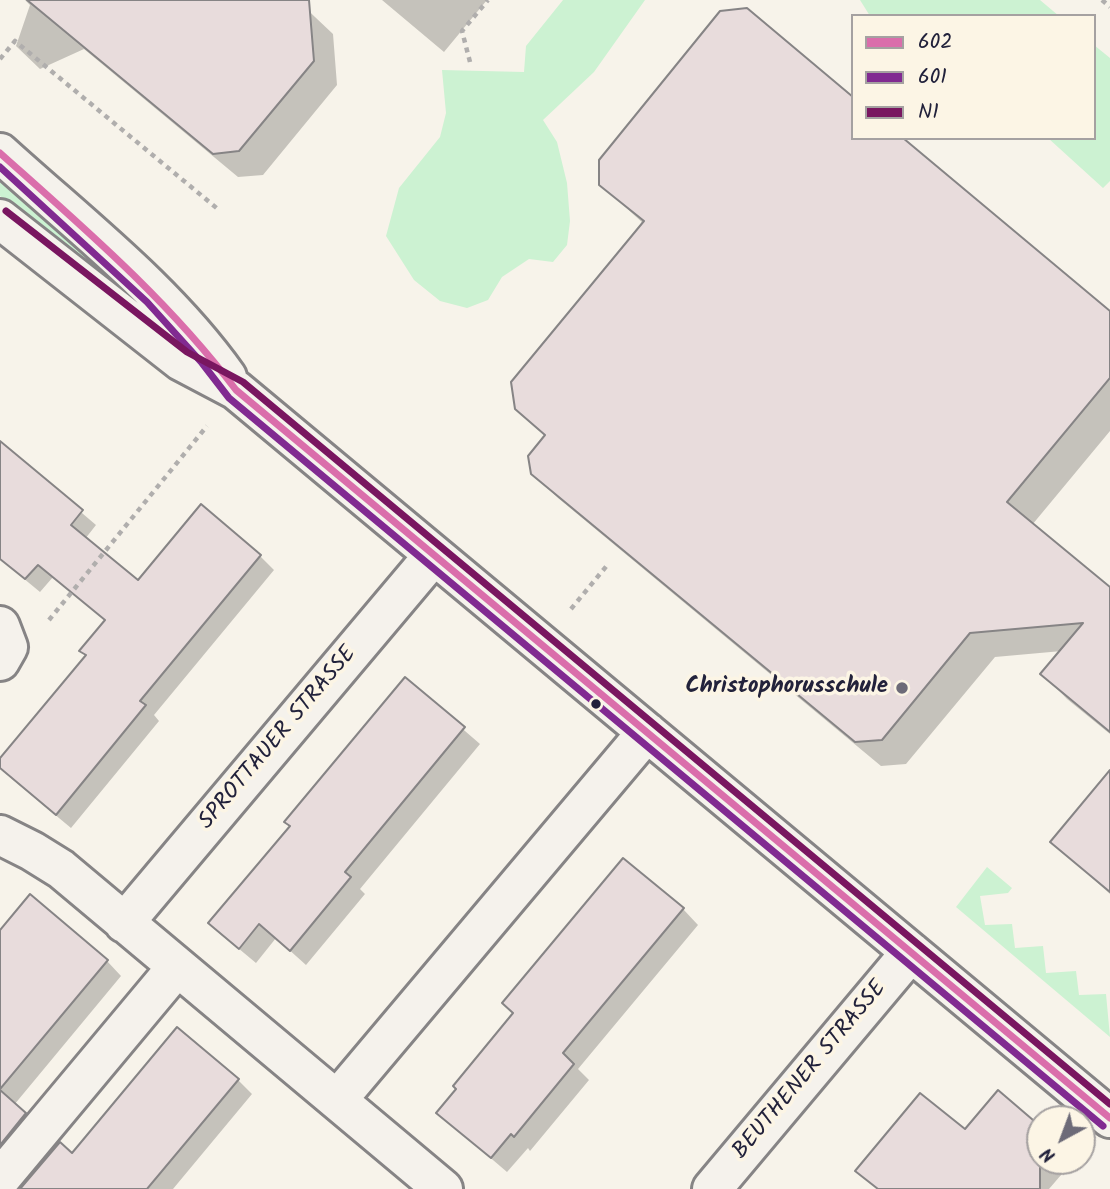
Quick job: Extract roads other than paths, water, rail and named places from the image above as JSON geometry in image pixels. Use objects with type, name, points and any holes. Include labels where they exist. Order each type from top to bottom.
[{"type":"street","points":[[0,153],[152,290],[213,357],[236,390]]},
{"type":"street","points":[[0,219],[181,361],[236,390],[1110,1118]]},
{"type":"street","name":"SPROTTAUER STRASSE","points":[[124,923],[434,555]]},
{"type":"street","points":[[337,1100],[647,732]]},
{"type":"street","points":[[0,835],[61,869],[443,1189]]},
{"type":"street","name":"BEUTHENER STRASSE","points":[[712,1189],[911,952]]},
{"type":"street","points":[[0,1179],[177,967]]},
{"type":"place","name":"Christophorusschule","points":[[902,688]]}]
